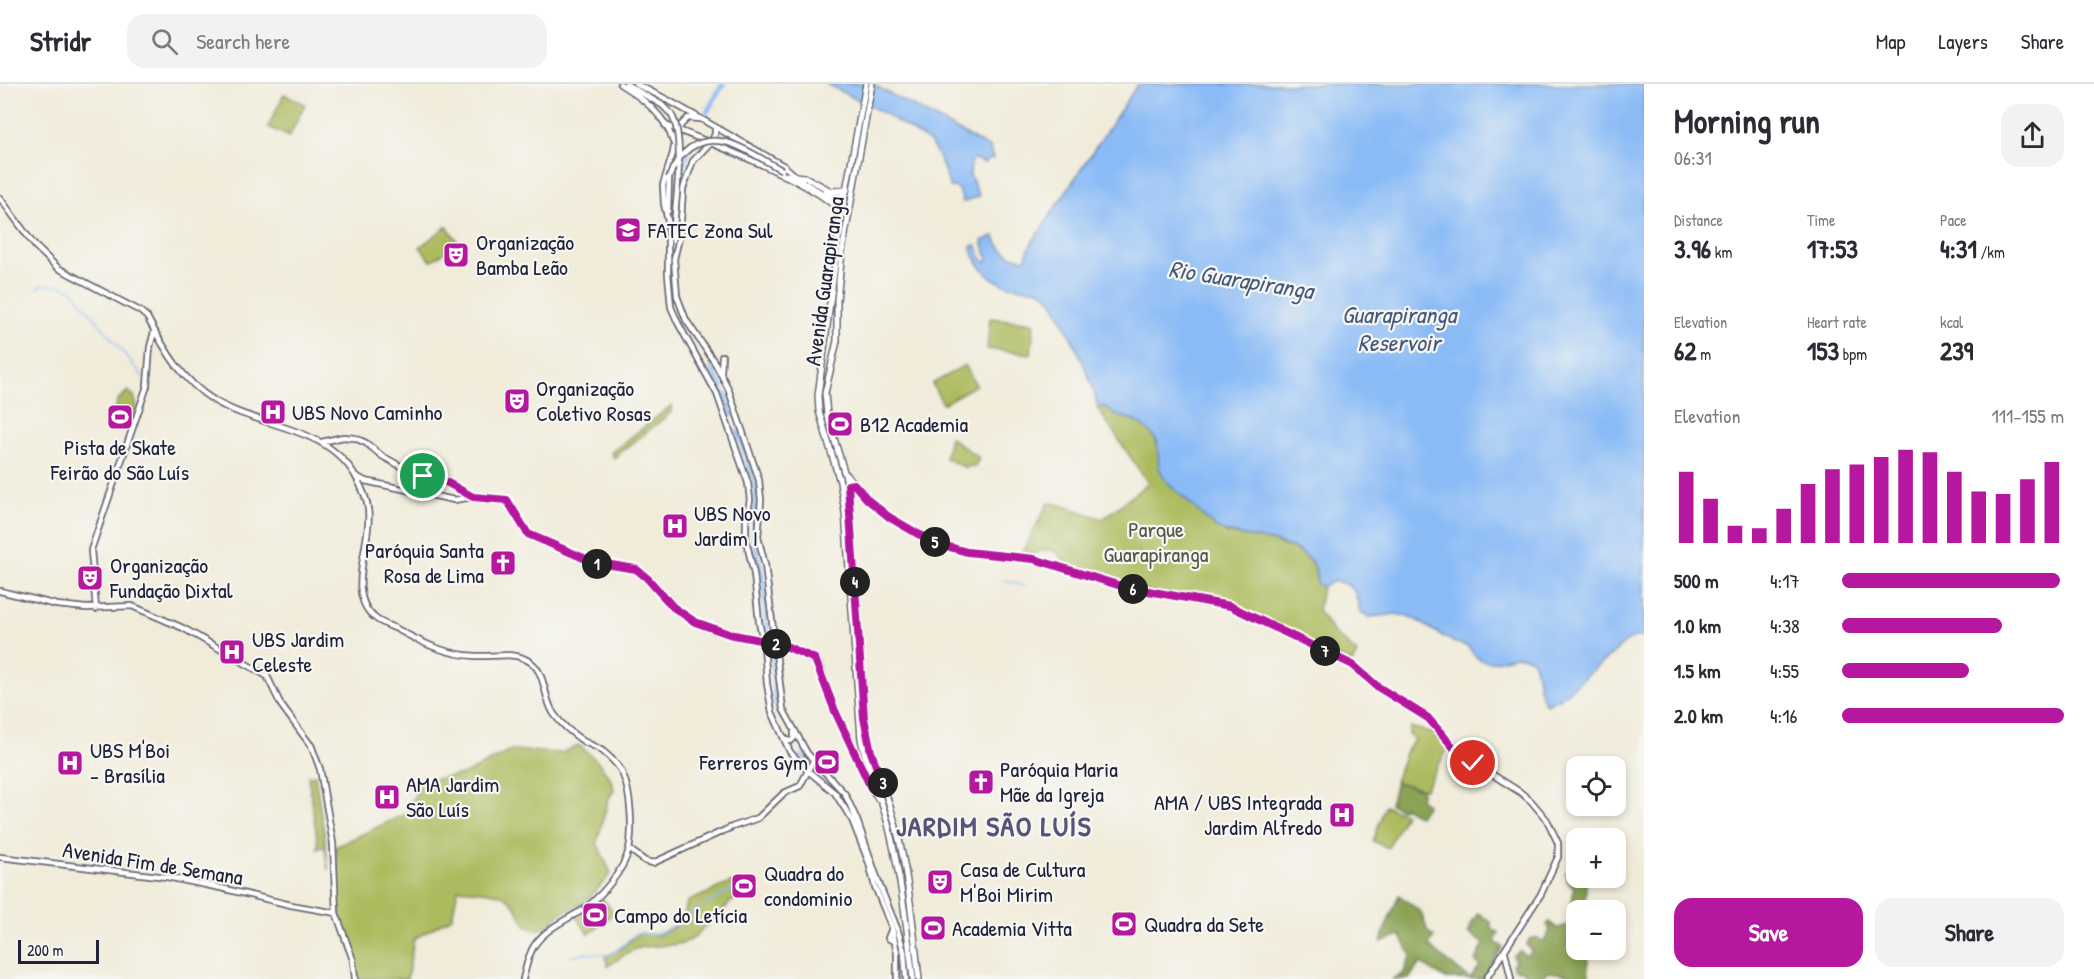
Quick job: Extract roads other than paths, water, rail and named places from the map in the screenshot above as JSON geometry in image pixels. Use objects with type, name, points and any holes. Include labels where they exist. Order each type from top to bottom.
[{"type":"main road","points":[[620,84],[652,107],[674,143]]},
{"type":"main road","points":[[626,84],[667,109],[675,120],[678,131],[673,240],[675,286],[683,313],[721,372],[728,388],[759,480],[761,500],[758,537],[765,565],[780,699],[784,714],[799,741],[841,789],[860,826],[901,941],[906,979]]},
{"type":"main road","points":[[636,84],[792,172],[803,182],[843,206],[849,213]]},
{"type":"main road","name":"Avenida Guarapiranga","points":[[866,84],[837,300],[837,341],[825,393],[827,414],[851,483],[889,517],[918,534],[946,546],[967,552],[1034,559],[1121,586],[1230,606],[1353,665],[1378,687],[1428,718],[1460,754],[1531,801],[1547,820],[1558,843],[1558,857],[1547,883],[1534,907],[1486,979]]},
{"type":"main road","name":"Avenida Guarapiranga","points":[[828,439],[819,411],[818,396],[841,217],[872,84]]},
{"type":"main road","points":[[668,222],[663,185],[678,130],[685,121],[691,118],[700,119]]},
{"type":"main road","points":[[684,133],[685,121]]},
{"type":"main road","points":[[665,125],[783,173],[805,177],[831,190],[846,193]]},
{"type":"main road","points":[[674,259],[680,234],[685,180],[693,161],[715,136],[715,128]]},
{"type":"main road","points":[[841,217],[838,209],[828,199],[732,143],[717,140],[702,142],[685,151],[675,162],[669,178],[668,274],[671,307],[717,394],[748,483],[750,500],[746,520],[746,540],[754,574],[769,697],[778,730],[790,752],[801,765],[835,793],[847,810],[864,848],[875,887],[892,928],[888,938],[896,944],[897,979]]},
{"type":"main road","points":[[699,153],[718,146]]},
{"type":"main road","points":[[783,173],[792,172]]},
{"type":"main road","points":[[824,193],[836,196],[846,193],[854,186]]},
{"type":"main road","points":[[0,198],[35,246],[49,260],[72,276],[141,311],[147,317],[180,372],[214,400],[226,407],[322,442],[328,443],[343,437],[355,438],[409,471],[448,483],[473,497]]},
{"type":"main road","points":[[96,609],[90,550],[147,386],[150,347],[155,331]]},
{"type":"main road","points":[[696,352],[706,364],[715,363]]},
{"type":"main road","points":[[721,372],[722,356]]},
{"type":"main road","points":[[828,439],[838,467],[846,474]]},
{"type":"main road","points":[[828,439],[840,482],[845,512],[861,739],[874,788]]},
{"type":"main road","points":[[328,443],[354,474],[368,508],[368,534],[360,581],[361,597],[367,608],[376,618],[438,649],[464,656],[513,655],[529,660],[540,672],[550,707],[555,715],[582,740],[604,752],[623,774],[628,797],[629,849],[615,878],[584,909],[565,919],[539,940],[530,954],[523,979]]},
{"type":"main road","points":[[842,461],[851,483],[866,730],[896,826],[904,866],[919,979]]},
{"type":"main road","points":[[354,474],[365,481],[450,500],[473,497],[507,500],[523,527],[534,537],[593,562],[636,569],[673,607],[695,622],[712,630],[775,643],[801,652],[817,661],[835,711],[883,804],[897,864],[913,979]]},
{"type":"main road","points":[[361,488],[365,481]]},
{"type":"main road","points":[[464,492],[464,499]]},
{"type":"main road","points":[[0,591],[57,605],[96,609],[132,606],[183,628],[270,681],[281,705],[312,747],[322,775],[333,843],[336,913],[354,964],[355,979]]},
{"type":"main road","points":[[853,643],[856,650],[860,651]]},
{"type":"main road","points":[[778,730],[789,742],[794,738],[794,729]]},
{"type":"main road","points":[[790,752],[799,741]]},
{"type":"main road","points":[[629,849],[649,862],[658,862],[732,826],[754,821],[784,793],[799,787],[814,759]]},
{"type":"main road","points":[[801,765],[803,782]]},
{"type":"main road","points":[[874,788],[885,790]]},
{"type":"main road","name":"Avenida Fim de Semana","points":[[0,857],[167,877],[336,913]]},
{"type":"main road","points":[[1505,952],[1511,979]]},
{"type":"water","points":[[826,84],[872,84],[990,148],[993,159],[988,159],[986,163],[974,159],[971,161],[970,175],[979,196],[963,202],[958,189],[950,187],[941,162],[930,142],[882,112]]},
{"type":"water","name":"Guarapiranga Reservoir","points":[[1138,84],[1644,84],[1644,636],[1635,637],[1626,642],[1559,699],[1546,704],[1541,694],[1532,659],[1517,656],[1490,662],[1483,661],[1476,657],[1467,646],[1453,642],[1411,617],[1396,614],[1370,617],[1360,612],[1356,595],[1347,585],[1335,581],[1322,587],[1317,584],[1314,566],[1307,557],[1296,550],[1283,544],[1216,528],[1165,480],[1159,468],[1157,441],[1149,431],[1132,419],[1115,415],[1103,406],[1098,409],[1084,365],[1052,301],[1041,291],[1012,287],[989,276],[978,263],[971,247],[976,245],[983,261],[986,262],[988,259],[982,241],[994,236],[1006,252],[1025,259],[1031,244]]},
{"type":"waterway","points":[[707,112],[723,84]]},
{"type":"waterway","points":[[681,174],[690,145]]},
{"type":"waterway","points":[[37,288],[44,285]]},
{"type":"waterway","points":[[48,285],[62,286],[72,290],[144,378]]},
{"type":"waterway","points":[[712,368],[722,388]]},
{"type":"waterway","points":[[725,394],[732,415]]},
{"type":"waterway","points":[[738,432],[756,487],[754,541],[763,578],[767,629]]},
{"type":"waterway","points":[[1005,580],[1024,586]]},
{"type":"waterway","points":[[771,649],[776,701],[781,717]]},
{"type":"waterway","points":[[802,756],[809,763]]},
{"type":"waterway","points":[[815,768],[822,774]]},
{"type":"waterway","points":[[705,905],[738,886]]},
{"type":"waterway","points":[[570,957],[584,953],[611,955],[637,933],[654,934],[664,931],[701,907]]},
{"type":"place","name":"FATEC Zona Sul","points":[[628,230]]},
{"type":"place","name":"Organização Bamba Leão","points":[[456,255]]},
{"type":"place","name":"Organização Coletivo Rosas","points":[[517,401]]},
{"type":"place","name":"UBS Novo Caminho","points":[[273,412]]},
{"type":"place","name":"Pista de Skate Feirão do São Luís","points":[[120,417]]},
{"type":"place","name":"B12 Academia","points":[[840,424]]},
{"type":"place","name":"UBS Novo Jardim I","points":[[675,526]]},
{"type":"place","name":"Paróquia Santa Rosa de Lima","points":[[503,563]]},
{"type":"place","name":"Organização Fundação Dixtal","points":[[90,578]]},
{"type":"place","name":"UBS Jardim Celeste","points":[[232,652]]},
{"type":"place","name":"Ferreros Gym","points":[[827,762]]},
{"type":"place","name":"UBS M'Boi - Brasília","points":[[70,763]]},
{"type":"place","name":"Paróquia Maria Mãe da Igreja","points":[[981,782]]},
{"type":"place","name":"AMA Jardim São Luís","points":[[387,797]]},
{"type":"place","name":"AMA / UBS Integrada Jardim Alfredo","points":[[1342,815]]},
{"type":"place","name":"Casa de Cultura M'Boi Mirim","points":[[940,882]]},
{"type":"place","name":"Quadra do condominio","points":[[744,886]]},
{"type":"place","name":"Campo do Letícia","points":[[595,915]]},
{"type":"place","name":"Quadra da Sete","points":[[1124,924]]},
{"type":"place","name":"Academia Vitta","points":[[933,928]]},
{"type":"district","name":"JARDIM SÃO LUÍS","points":[[994,826]]},
{"type":"water label","name":"Rio Guarapiranga","points":[[1241,280]]},
{"type":"park label","name":"Parque Guarapiranga","points":[[1156,542]]}]
